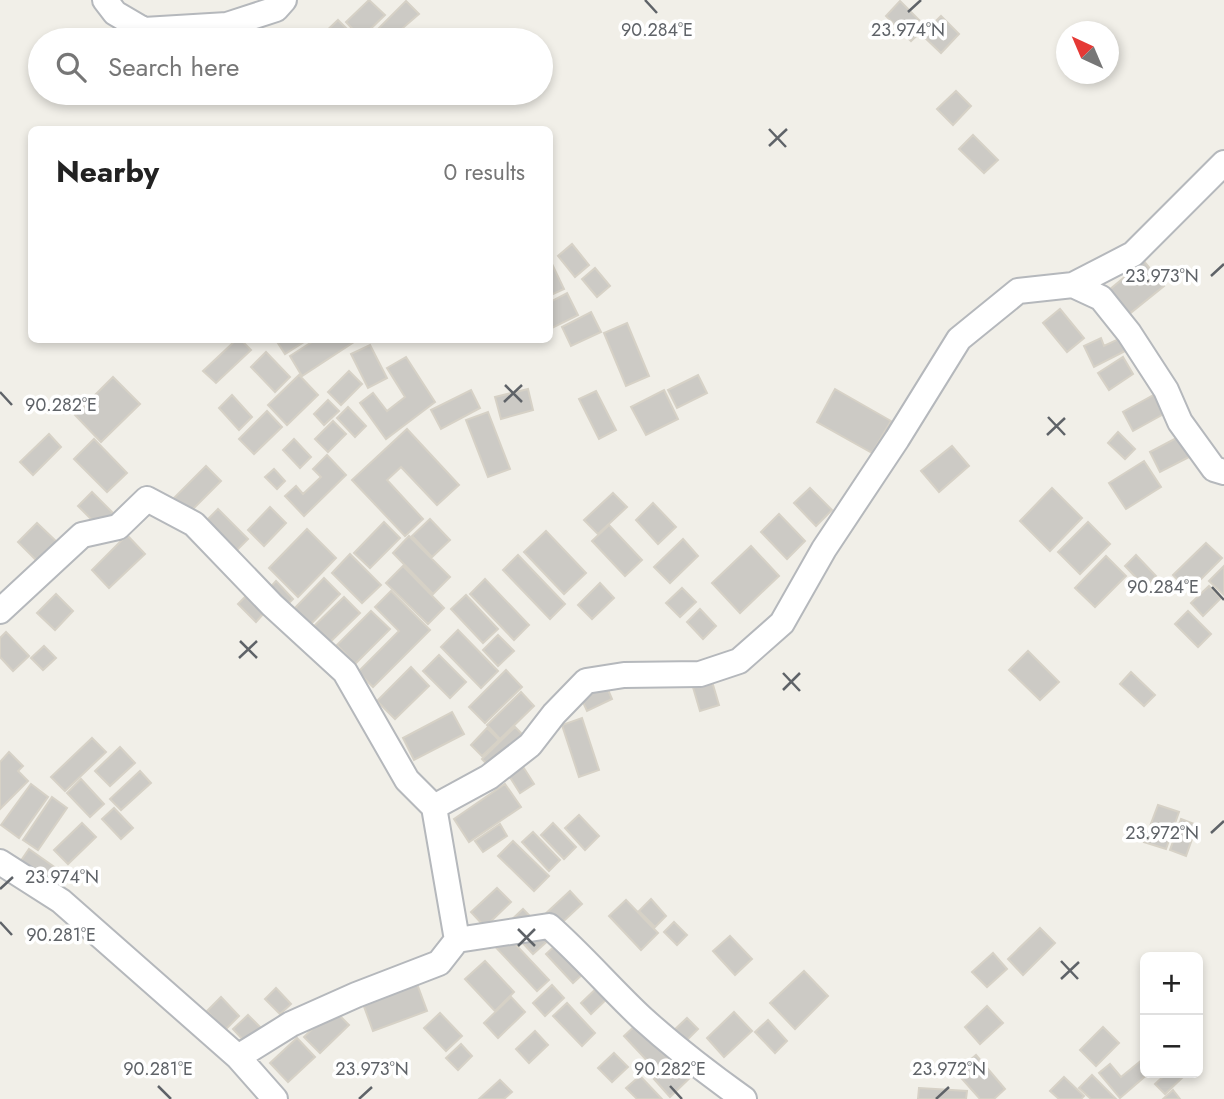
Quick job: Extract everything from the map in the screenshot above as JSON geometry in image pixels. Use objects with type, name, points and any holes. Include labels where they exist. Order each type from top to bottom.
[{"type":"street","points":[[105,0],[116,13],[141,28]]},
{"type":"street","points":[[177,28],[227,25],[276,9],[284,0]]},
{"type":"street","points":[[433,807],[489,777],[530,745],[554,714],[586,681],[624,675],[700,674],[738,661],[782,623],[824,549],[959,339],[1018,291],[1073,285],[1133,254],[1224,163]]},
{"type":"street","points":[[1073,285],[1101,298],[1129,333],[1166,390],[1180,422],[1214,469],[1224,472]]},
{"type":"street","points":[[0,611],[82,535],[118,527],[147,499],[194,524],[272,605],[345,672],[407,780],[433,807],[457,940]]},
{"type":"street","points":[[0,862],[61,901],[238,1057],[275,1099]]},
{"type":"street","points":[[238,1057],[290,1024],[439,963],[457,940],[549,926],[642,1018],[711,1076],[744,1099]]},
{"type":"building","points":[[369,0],[385,15],[371,28],[352,28],[346,22]]},
{"type":"building","points":[[406,1],[419,14],[403,28],[379,28]]},
{"type":"building","points":[[900,1],[926,27],[911,41],[886,16]]},
{"type":"building","points":[[941,16],[959,34],[941,53],[922,35]]},
{"type":"building","points":[[338,20],[346,28],[330,28]]},
{"type":"building","points":[[956,91],[971,106],[953,125],[937,109]]},
{"type":"building","points":[[973,135],[998,160],[984,173],[959,149]]},
{"type":"building","points":[[572,244],[589,265],[575,277],[558,256]]},
{"type":"building","points":[[1144,261],[1164,286],[1128,315],[1108,291]]},
{"type":"building","points":[[553,266],[564,289],[553,294]]},
{"type":"building","points":[[595,268],[610,286],[597,297],[582,279]]},
{"type":"building","points":[[567,293],[578,315],[553,328],[553,300]]},
{"type":"building","points":[[1060,309],[1084,338],[1067,352],[1043,323]]},
{"type":"building","points":[[591,312],[601,332],[571,346],[562,327]]},
{"type":"building","points":[[627,323],[649,376],[626,386],[604,333]]},
{"type":"building","points":[[1123,337],[1129,349],[1094,367],[1084,346],[1101,338],[1104,346]]},
{"type":"building","points":[[233,343],[244,343],[251,350],[216,383],[203,371]]},
{"type":"building","points":[[278,343],[302,343],[285,354]]},
{"type":"building","points":[[310,343],[352,343],[302,376],[290,356]]},
{"type":"building","points":[[370,345],[387,378],[368,388],[351,354]]},
{"type":"building","points":[[266,352],[290,377],[275,392],[251,367]]},
{"type":"building","points":[[406,357],[435,402],[386,439],[360,403],[373,393],[387,411],[405,397],[387,368]]},
{"type":"building","points":[[1123,357],[1133,374],[1109,390],[1098,373]]},
{"type":"building","points":[[349,371],[362,384],[341,405],[328,392]]},
{"type":"building","points":[[299,375],[318,395],[287,425],[268,405]]},
{"type":"building","points":[[698,375],[707,393],[677,408],[668,390]]},
{"type":"building","points":[[113,377],[140,404],[101,442],[75,415]]},
{"type":"building","points":[[528,389],[533,410],[501,419],[495,397]]},
{"type":"building","points":[[835,389],[891,421],[872,453],[817,422]]},
{"type":"building","points":[[471,390],[480,408],[441,429],[431,410]]},
{"type":"building","points":[[664,390],[678,419],[646,435],[631,407]]},
{"type":"building","points":[[596,391],[616,430],[599,439],[579,399]]},
{"type":"building","points":[[1157,393],[1167,412],[1133,431],[1123,412]]},
{"type":"building","points":[[232,395],[252,417],[239,430],[219,408]]},
{"type":"building","points":[[328,400],[339,411],[324,425],[314,414]]},
{"type":"building","points":[[348,407],[366,426],[355,437],[337,418]]},
{"type":"building","points":[[267,411],[282,427],[254,454],[239,439]]},
{"type":"building","points":[[488,412],[510,469],[488,477],[466,420]]},
{"type":"building","points":[[333,421],[346,434],[328,452],[315,439]]},
{"type":"building","points":[[407,429],[459,485],[437,505],[401,467],[387,480],[423,519],[405,536],[352,480]]},
{"type":"building","points":[[1118,432],[1135,449],[1125,459],[1108,443]]},
{"type":"building","points":[[49,434],[61,447],[33,475],[20,462]]},
{"type":"building","points":[[1180,436],[1191,456],[1160,472],[1150,452]]},
{"type":"building","points":[[94,439],[127,473],[107,492],[74,459]]},
{"type":"building","points":[[294,439],[311,457],[300,468],[283,450]]},
{"type":"building","points":[[952,446],[969,466],[939,492],[921,471]]},
{"type":"building","points":[[327,455],[346,475],[304,516],[285,496],[296,486],[303,494],[321,477],[313,469]]},
{"type":"building","points":[[1144,461],[1161,487],[1126,509],[1109,483]]},
{"type":"building","points":[[206,466],[221,481],[188,514],[173,499]]},
{"type":"building","points":[[274,469],[285,481],[277,489],[265,477]]},
{"type":"building","points":[[810,488],[832,510],[816,526],[794,503]]},
{"type":"building","points":[[1052,488],[1082,518],[1050,551],[1020,521]]},
{"type":"building","points":[[92,492],[115,515],[101,529],[78,506]]},
{"type":"building","points":[[613,493],[627,507],[598,534],[584,520]]},
{"type":"building","points":[[653,503],[676,527],[658,544],[636,520]]},
{"type":"building","points":[[270,507],[286,523],[264,546],[248,530]]},
{"type":"building","points":[[218,509],[248,539],[234,553],[204,523]]},
{"type":"building","points":[[779,514],[805,541],[787,559],[761,532]]},
{"type":"building","points":[[430,519],[450,540],[432,557],[412,536]]},
{"type":"building","points":[[384,522],[400,538],[370,568],[354,553]]},
{"type":"building","points":[[1088,522],[1110,544],[1080,574],[1058,552]]},
{"type":"building","points":[[37,523],[58,543],[39,563],[18,542]]},
{"type":"building","points":[[609,525],[642,560],[625,576],[592,541]]},
{"type":"building","points":[[307,529],[336,558],[298,597],[269,568]]},
{"type":"building","points":[[546,531],[586,573],[564,594],[524,552]]},
{"type":"building","points":[[127,535],[145,554],[109,588],[92,570]]},
{"type":"building","points":[[409,536],[450,577],[433,594],[393,553]]},
{"type":"building","points":[[683,539],[698,556],[670,583],[654,567]]},
{"type":"building","points":[[1206,543],[1222,558],[1189,591],[1173,575]]},
{"type":"building","points":[[751,546],[779,576],[740,613],[712,583]]},
{"type":"building","points":[[350,554],[381,585],[362,603],[332,573]]},
{"type":"building","points":[[518,555],[565,604],[550,619],[503,570]]},
{"type":"building","points":[[1136,555],[1156,576],[1145,587],[1125,566]]},
{"type":"building","points":[[1106,556],[1126,576],[1095,607],[1075,588]]},
{"type":"building","points":[[403,566],[444,608],[428,624],[386,583]]},
{"type":"building","points":[[1224,566],[1224,595],[1209,581]]},
{"type":"building","points":[[324,578],[340,594],[309,626],[293,610]]},
{"type":"building","points":[[485,579],[529,625],[514,640],[470,594]]},
{"type":"building","points":[[276,581],[293,599],[283,609],[266,592]]},
{"type":"building","points":[[600,583],[614,598],[592,619],[578,605]]},
{"type":"building","points":[[1209,586],[1221,598],[1203,616],[1191,603]]},
{"type":"building","points":[[682,588],[696,602],[680,617],[666,603]]},
{"type":"building","points":[[391,591],[430,630],[373,687],[358,672],[399,631],[375,607]]},
{"type":"building","points":[[56,594],[73,611],[55,630],[37,613]]},
{"type":"building","points":[[248,594],[265,612],[256,622],[238,604]]},
{"type":"building","points":[[466,595],[498,629],[483,643],[451,609]]},
{"type":"building","points":[[344,597],[360,613],[326,646],[310,630]]},
{"type":"building","points":[[700,609],[716,626],[703,639],[687,622]]},
{"type":"building","points":[[371,611],[390,629],[355,664],[337,645]]},
{"type":"building","points":[[1188,611],[1211,634],[1198,647],[1175,624]]},
{"type":"building","points":[[458,630],[498,671],[481,688],[441,647]]},
{"type":"building","points":[[6,632],[29,656],[13,671],[0,657],[0,638]]},
{"type":"building","points":[[498,635],[514,651],[498,666],[483,650]]},
{"type":"building","points":[[44,646],[56,658],[43,670],[31,658]]},
{"type":"building","points":[[1028,651],[1059,682],[1040,700],[1009,670]]},
{"type":"building","points":[[439,655],[466,682],[450,698],[423,671]]},
{"type":"building","points":[[411,667],[429,686],[395,719],[377,701]]},
{"type":"building","points":[[506,670],[522,687],[485,723],[469,707]]},
{"type":"building","points":[[1131,672],[1155,695],[1144,706],[1120,684]]},
{"type":"building","points":[[603,678],[612,699],[587,711],[577,689]]},
{"type":"building","points":[[711,678],[719,705],[700,711],[692,684]]},
{"type":"building","points":[[521,692],[534,706],[500,739],[487,725]]},
{"type":"building","points":[[452,712],[464,734],[414,760],[403,738]]},
{"type":"building","points":[[582,718],[599,770],[579,777],[562,725]]},
{"type":"building","points":[[515,727],[529,741],[495,773],[482,759]]},
{"type":"building","points":[[487,728],[499,740],[482,756],[471,745]]},
{"type":"building","points":[[92,738],[106,752],[65,791],[51,777]]},
{"type":"building","points":[[120,747],[135,763],[110,786],[95,771]]},
{"type":"building","points":[[9,752],[23,766],[18,771],[28,781],[0,809],[0,762]]},
{"type":"building","points":[[520,762],[534,784],[520,793],[506,771]]},
{"type":"building","points":[[140,771],[151,783],[121,810],[110,799]]},
{"type":"building","points":[[81,779],[104,804],[90,817],[67,793]]},
{"type":"building","points":[[31,784],[48,797],[19,838],[1,825]]},
{"type":"building","points":[[505,784],[521,807],[469,842],[454,819]]},
{"type":"building","points":[[52,797],[67,808],[38,850],[23,840]]},
{"type":"building","points":[[1158,805],[1179,812],[1166,849],[1144,842]]},
{"type":"building","points":[[114,808],[133,828],[121,839],[102,819]]},
{"type":"building","points":[[579,815],[599,836],[585,850],[565,828]]},
{"type":"building","points":[[1181,819],[1197,825],[1186,856],[1170,850]]},
{"type":"building","points":[[82,823],[96,837],[68,864],[54,850]]},
{"type":"building","points":[[553,823],[576,847],[564,859],[541,835]]},
{"type":"building","points":[[500,824],[507,836],[483,852],[475,841]]},
{"type":"building","points":[[533,832],[560,860],[549,871],[522,842]]},
{"type":"building","points":[[513,841],[549,876],[534,891],[498,856]]},
{"type":"building","points":[[29,849],[60,871],[51,884],[20,862]]},
{"type":"building","points":[[497,888],[511,902],[485,927],[471,912]]},
{"type":"building","points":[[570,891],[582,904],[555,929],[543,916]]},
{"type":"building","points":[[651,899],[666,916],[655,927],[639,911]]},
{"type":"building","points":[[626,900],[658,933],[641,950],[609,916]]},
{"type":"building","points":[[523,909],[551,938],[533,954],[506,925]]},
{"type":"building","points":[[674,922],[687,935],[677,945],[664,932]]},
{"type":"building","points":[[500,928],[549,980],[537,991],[488,939]]},
{"type":"building","points":[[1040,928],[1055,943],[1023,975],[1008,959]]},
{"type":"building","points":[[730,936],[752,959],[735,975],[713,951]]},
{"type":"building","points":[[557,944],[584,973],[573,983],[546,954]]},
{"type":"building","points":[[993,953],[1007,969],[987,987],[972,972]]},
{"type":"building","points":[[485,961],[514,992],[495,1011],[465,979]]},
{"type":"building","points":[[804,971],[828,996],[795,1029],[770,1003]]},
{"type":"building","points":[[416,981],[427,1011],[373,1031],[362,1001]]},
{"type":"building","points":[[601,984],[611,995],[591,1014],[581,1003]]},
{"type":"building","points":[[552,985],[564,998],[545,1016],[533,1003]]},
{"type":"building","points":[[276,988],[291,1004],[280,1014],[265,999]]},
{"type":"building","points":[[221,997],[239,1016],[225,1030],[207,1011]]},
{"type":"building","points":[[511,997],[525,1012],[498,1038],[484,1023]]},
{"type":"building","points":[[567,1003],[595,1033],[582,1046],[553,1016]]},
{"type":"building","points":[[987,1006],[1003,1023],[980,1044],[965,1027]]},
{"type":"building","points":[[333,1009],[349,1025],[320,1053],[304,1037]]},
{"type":"building","points":[[734,1012],[752,1031],[724,1057],[707,1038]]},
{"type":"building","points":[[440,1013],[462,1036],[446,1051],[424,1028]]},
{"type":"building","points":[[248,1015],[261,1028],[246,1043],[233,1029]]},
{"type":"building","points":[[687,1018],[698,1029],[682,1045],[671,1033]]},
{"type":"building","points":[[768,1020],[787,1041],[775,1053],[755,1032]]},
{"type":"building","points":[[637,1024],[668,1057],[655,1069],[624,1036]]},
{"type":"building","points":[[1103,1027],[1119,1043],[1096,1066],[1080,1050]]},
{"type":"building","points":[[535,1031],[548,1045],[529,1063],[516,1049]]},
{"type":"building","points":[[297,1038],[315,1057],[288,1082],[270,1063]]},
{"type":"building","points":[[461,1044],[472,1056],[458,1070],[446,1058]]},
{"type":"building","points":[[614,1053],[628,1067],[612,1082],[598,1068]]},
{"type":"building","points":[[680,1055],[696,1072],[670,1097],[654,1079]]},
{"type":"building","points":[[976,1055],[1005,1089],[994,1099],[980,1099],[956,1072]]},
{"type":"building","points":[[1140,1061],[1140,1078],[1143,1078],[1120,1098],[1099,1073],[1110,1064],[1121,1077]]},
{"type":"building","points":[[1092,1075],[1116,1099],[1091,1099],[1079,1088]]},
{"type":"building","points":[[640,1076],[662,1099],[637,1099],[626,1088]]},
{"type":"building","points":[[1064,1077],[1084,1096],[1081,1099],[1059,1099],[1050,1091]]},
{"type":"building","points":[[1162,1078],[1182,1078],[1165,1094],[1155,1084]]},
{"type":"building","points":[[500,1080],[512,1092],[504,1099],[479,1099]]},
{"type":"building","points":[[919,1088],[967,1091],[966,1099],[918,1099]]},
{"type":"building","points":[[1173,1090],[1180,1099],[1163,1099]]}]
